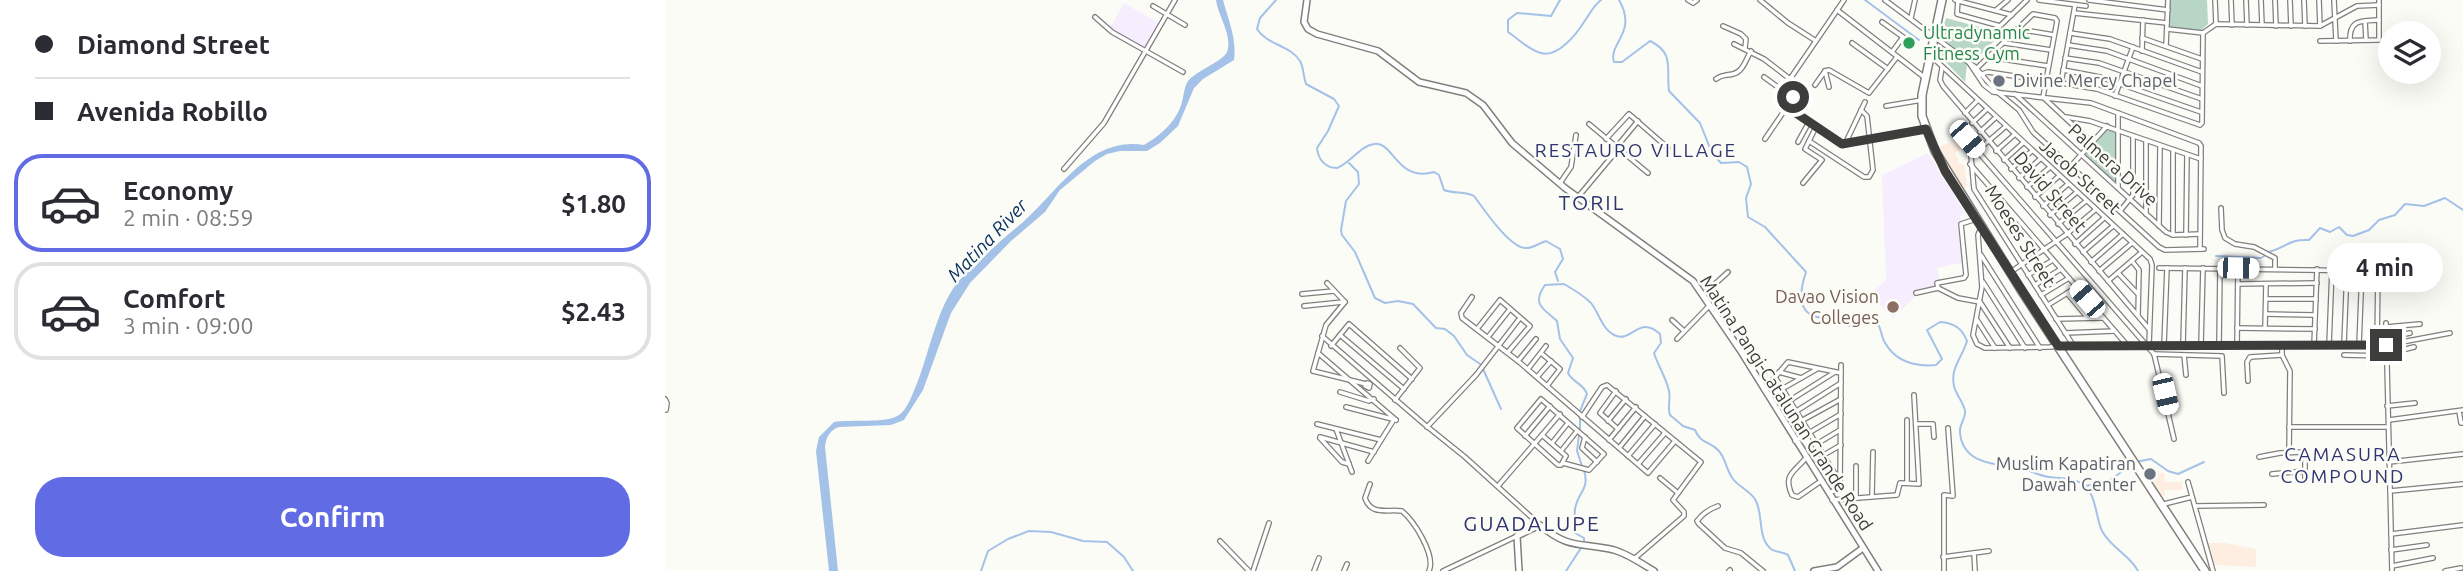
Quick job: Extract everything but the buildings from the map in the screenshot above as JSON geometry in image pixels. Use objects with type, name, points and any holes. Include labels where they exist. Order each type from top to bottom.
[{"type":"main road","points":[[1942,0],[1921,100],[1926,129],[1945,171],[2206,571]]},
{"type":"street","points":[[1064,169],[1104,123],[1175,0]]},
{"type":"street","name":"Matina Pangi-Catalunan Grande Road","points":[[1307,0],[1304,22],[1312,32],[1378,51],[1422,84],[1466,93],[1483,105],[1512,143],[1560,183],[1689,278],[1710,305],[1878,571]]},
{"type":"street","points":[[1688,0],[1693,3],[1697,0]]},
{"type":"street","points":[[1760,0],[1816,41]]},
{"type":"street","points":[[1786,91],[1790,79],[1844,0]]},
{"type":"street","points":[[1911,18],[1916,0]]},
{"type":"street","points":[[2012,15],[1955,0],[1956,13],[1999,26],[2012,15],[2028,0]]},
{"type":"street","points":[[1996,11],[2008,0]]},
{"type":"street","points":[[2039,0],[2086,6]]},
{"type":"street","points":[[2084,14],[2088,0],[2168,10]]},
{"type":"street","points":[[2166,46],[2168,0]]},
{"type":"street","points":[[2215,0],[2216,24]]},
{"type":"street","points":[[2231,0],[2232,25]]},
{"type":"street","points":[[2246,0],[2247,25]]},
{"type":"street","points":[[2261,0],[2262,25]]},
{"type":"street","points":[[2275,0],[2276,26]]},
{"type":"street","points":[[2290,0],[2291,26]]},
{"type":"street","points":[[2304,0],[2305,26]]},
{"type":"street","points":[[2319,0],[2320,26]]},
{"type":"street","points":[[2334,0],[2336,41]]},
{"type":"street","points":[[2349,0],[2349,9]]},
{"type":"street","points":[[1889,1],[1934,34],[1980,74],[2046,81]]},
{"type":"street","points":[[2167,29],[2203,33],[2216,24],[2320,26],[2349,9],[2364,3],[2379,2],[2379,39],[2320,41]]},
{"type":"street","points":[[2075,5],[2061,83],[2093,88],[2201,125],[2203,33]]},
{"type":"street","points":[[1153,6],[1185,25]]},
{"type":"street","points":[[1837,10],[1924,77]]},
{"type":"street","points":[[2074,13],[2167,23]]},
{"type":"street","points":[[1976,69],[2033,14],[2056,18],[2043,97]]},
{"type":"street","points":[[1095,17],[1112,32],[1183,72]]},
{"type":"street","points":[[2142,51],[2143,20]]},
{"type":"street","points":[[2350,41],[2351,26],[2379,20]]},
{"type":"street","points":[[2365,21],[2366,40]]},
{"type":"street","points":[[1882,22],[1903,37],[1892,52]]},
{"type":"street","points":[[1723,26],[1744,36],[1745,48]]},
{"type":"street","points":[[2017,29],[2054,35]]},
{"type":"street","points":[[2070,33],[2103,38],[2202,72]]},
{"type":"street","points":[[2142,38],[2202,59]]},
{"type":"street","points":[[1852,43],[1888,69]]},
{"type":"street","points":[[2003,43],[2051,50]]},
{"type":"street","points":[[1734,44],[1751,51],[1790,79]]},
{"type":"street","points":[[2068,45],[2101,50],[2202,86]]},
{"type":"street","points":[[2115,96],[2133,47]]},
{"type":"street","points":[[1716,79],[1740,71],[1751,51]]},
{"type":"street","name":"Jacob Street","points":[[1929,55],[2142,252]]},
{"type":"street","points":[[1825,71],[1829,70],[1869,93],[1897,57]]},
{"type":"street","points":[[1989,57],[2048,66]]},
{"type":"street","points":[[2065,58],[2099,63],[2202,99]]},
{"type":"street","points":[[1980,74],[1982,63]]},
{"type":"street","points":[[1970,64],[1997,92],[2019,110],[2033,132],[2162,249],[2202,249],[2200,144],[2091,103],[1997,92]]},
{"type":"street","name":"David Street","points":[[1942,68],[1941,83],[1972,123],[2150,330]]},
{"type":"street","points":[[2063,70],[2096,76],[2202,113]]},
{"type":"street","points":[[1815,85],[1825,71]]},
{"type":"street","points":[[1825,71],[1829,87]]},
{"type":"street","points":[[1764,77],[1793,98],[1765,139]]},
{"type":"street","name":"Palmera Drive","points":[[2015,94],[2145,214],[2173,235]]},
{"type":"street","points":[[2043,97],[2092,143]]},
{"type":"street","points":[[1886,106],[1921,100]]},
{"type":"street","points":[[1845,144],[1865,102]]},
{"type":"street","points":[[1965,113],[1977,102]]},
{"type":"street","points":[[1787,107],[1845,144],[1926,129]]},
{"type":"street","points":[[1809,141],[1868,177],[1873,170],[1870,140],[1867,116],[1861,110]]},
{"type":"street","points":[[1972,123],[1986,110]]},
{"type":"street","points":[[2118,113],[2118,188]]},
{"type":"street","points":[[1606,139],[1629,114],[1668,148]]},
{"type":"street","points":[[2063,117],[2083,119],[2201,159]]},
{"type":"street","points":[[1980,132],[1995,118]]},
{"type":"street","points":[[1578,197],[1638,121]]},
{"type":"street","points":[[1798,142],[1809,122]]},
{"type":"street","points":[[1589,124],[1648,173]]},
{"type":"street","points":[[1803,183],[1822,160],[1805,149],[1816,127]]},
{"type":"street","points":[[2005,127],[1971,156],[1970,164],[2127,345]]},
{"type":"street","points":[[2070,167],[2107,127]]},
{"type":"street","points":[[1560,183],[1571,167],[1576,135]]},
{"type":"street","points":[[1996,151],[2014,135]]},
{"type":"street","points":[[2120,211],[2133,193],[2133,136]]},
{"type":"street","points":[[1967,139],[2154,354],[2173,439]]},
{"type":"street","points":[[2145,214],[2146,141]]},
{"type":"street","points":[[2004,160],[2023,143]]},
{"type":"street","points":[[2159,226],[2160,146]]},
{"type":"street","points":[[2173,150],[2173,235],[2200,234]]},
{"type":"street","points":[[2011,169],[2032,151]]},
{"type":"street","points":[[2186,234],[2187,155]]},
{"type":"street","points":[[2019,178],[2040,159]]},
{"type":"street","name":"Moeses Street","points":[[1970,164],[1974,189],[2073,345]]},
{"type":"street","points":[[2027,187],[2049,167]]},
{"type":"street","points":[[2035,197],[2059,176]]},
{"type":"street","points":[[2043,205],[2068,184]]},
{"type":"street","points":[[2050,215],[2077,192]]},
{"type":"street","points":[[2058,224],[2086,201]]},
{"type":"street","points":[[2221,208],[2225,239],[2235,244],[2254,247],[2275,258],[2274,268]]},
{"type":"street","points":[[2010,272],[2067,234],[2095,210]]},
{"type":"street","points":[[2075,244],[2104,218]]},
{"type":"street","points":[[1938,288],[1937,283],[1964,278],[1966,275],[1961,223],[1976,219]]},
{"type":"street","points":[[2083,252],[2113,226]]},
{"type":"street","points":[[1981,227],[1978,232],[1982,281],[1973,335],[1977,344],[1985,348],[2073,345],[2386,345],[2451,333]]},
{"type":"street","points":[[2091,262],[2123,234]]},
{"type":"street","points":[[2099,271],[2132,243]]},
{"type":"street","points":[[1979,252],[2040,348]]},
{"type":"street","points":[[2108,281],[2142,252],[2151,262],[2150,330],[2147,345]]},
{"type":"street","points":[[2028,275],[2053,260]]},
{"type":"street","points":[[2132,261],[2139,268],[2138,316]]},
{"type":"street","points":[[2159,268],[2378,271],[2377,345]]},
{"type":"street","points":[[2164,345],[2167,268]]},
{"type":"street","points":[[2183,345],[2185,268]]},
{"type":"street","points":[[2201,345],[2203,268]]},
{"type":"street","points":[[2219,345],[2220,268]]},
{"type":"street","points":[[2237,345],[2238,268]]},
{"type":"street","points":[[2035,285],[2061,269]]},
{"type":"street","points":[[2314,345],[2317,269]]},
{"type":"street","points":[[2329,345],[2332,269]]},
{"type":"street","points":[[2344,345],[2347,270]]},
{"type":"street","points":[[2359,345],[2362,270]]},
{"type":"street","points":[[1703,295],[1728,272]]},
{"type":"street","points":[[2118,272],[2138,295]]},
{"type":"street","points":[[2041,295],[2069,278]]},
{"type":"street","points":[[1982,281],[2025,348]]},
{"type":"street","points":[[1327,283],[1345,302]]},
{"type":"street","points":[[2238,284],[2317,283]]},
{"type":"street","points":[[2265,328],[2266,284]]},
{"type":"street","points":[[2047,305],[2077,287]]},
{"type":"street","points":[[1916,293],[1938,288],[1958,298],[1980,302],[2010,348]]},
{"type":"street","points":[[1302,293],[1334,291]]},
{"type":"street","points":[[2067,293],[2088,318]]},
{"type":"street","points":[[1472,297],[1461,316],[1518,360],[1648,473],[1675,441]]},
{"type":"street","points":[[2266,299],[2316,299]]},
{"type":"street","points":[[1477,329],[1500,300],[1530,326],[1508,352]]},
{"type":"street","points":[[1304,306],[1345,302]]},
{"type":"street","points":[[1345,302],[1328,322],[1313,371],[1379,386],[1558,539],[1573,545],[1610,549],[1654,571]]},
{"type":"street","points":[[1677,339],[1710,305]]},
{"type":"street","points":[[1488,337],[1510,309]]},
{"type":"street","points":[[2266,314],[2315,315]]},
{"type":"street","points":[[1427,427],[1476,375],[1520,318]]},
{"type":"street","points":[[2056,319],[2103,318]]},
{"type":"street","points":[[1976,319],[1995,348]]},
{"type":"street","points":[[1672,320],[1684,331]]},
{"type":"street","points":[[1331,346],[1349,324],[1412,379]]},
{"type":"street","points":[[2420,324],[2386,325],[2392,568],[2433,558]]},
{"type":"street","points":[[2237,328],[2315,329]]},
{"type":"street","points":[[2065,333],[2114,331]]},
{"type":"street","points":[[2386,338],[2410,333]]},
{"type":"street","points":[[1340,335],[1404,389]]},
{"type":"street","points":[[1322,336],[1369,384]]},
{"type":"street","points":[[1518,360],[1536,338]]},
{"type":"street","points":[[2282,345],[2281,355],[2290,371],[2289,452]]},
{"type":"street","points":[[1528,369],[1546,346]]},
{"type":"street","points":[[2344,355],[2386,355],[2414,347]]},
{"type":"street","points":[[1395,400],[1420,368],[1399,348]]},
{"type":"street","points":[[1318,352],[1396,418],[1368,461]]},
{"type":"street","points":[[1541,353],[1560,369],[1547,386]]},
{"type":"street","points":[[2154,354],[2222,356],[2224,393]]},
{"type":"street","points":[[2184,355],[2186,375]]},
{"type":"street","points":[[2248,381],[2247,362],[2250,357],[2281,355]]},
{"type":"street","points":[[1538,377],[1551,361]]},
{"type":"street","points":[[1764,390],[1787,363],[1838,372]]},
{"type":"street","points":[[1789,401],[1838,372],[1841,365]]},
{"type":"street","points":[[1782,389],[1818,368]]},
{"type":"street","points":[[1779,372],[1801,378]]},
{"type":"street","points":[[1828,492],[1839,489],[1840,482],[1841,383],[1838,372]]},
{"type":"street","points":[[1775,377],[1840,482]]},
{"type":"street","points":[[1795,412],[1841,383]]},
{"type":"street","points":[[1355,384],[1369,384]]},
{"type":"street","points":[[1582,416],[1607,385],[1701,462],[1673,501],[1684,512],[1684,516],[1634,559]]},
{"type":"street","points":[[1616,391],[1600,411],[1618,429]]},
{"type":"street","points":[[1340,392],[1369,401],[1374,400]]},
{"type":"street","points":[[1832,500],[1897,495],[1899,484],[1919,484],[1914,395]]},
{"type":"street","points":[[1801,421],[1841,398]]},
{"type":"street","points":[[665,399],[666,410]]},
{"type":"street","points":[[1608,421],[1626,399]]},
{"type":"street","points":[[1539,400],[1543,400],[1560,414],[1603,452],[1588,470],[1563,463],[1558,465],[1518,429],[1518,425],[1539,400]]},
{"type":"street","points":[[2388,406],[2415,403]]},
{"type":"street","points":[[1525,436],[1550,406]]},
{"type":"street","points":[[1609,440],[1636,407]]},
{"type":"street","points":[[1346,408],[1393,421]]},
{"type":"street","points":[[2388,420],[2461,410],[2463,423]]},
{"type":"street","points":[[1498,486],[1560,414]]},
{"type":"street","points":[[1795,441],[1841,414]]},
{"type":"street","points":[[1619,448],[1645,416]]},
{"type":"street","points":[[1907,420],[1907,483]]},
{"type":"street","points":[[1552,443],[1569,423]]},
{"type":"street","points":[[1317,424],[1381,440]]},
{"type":"street","points":[[1628,456],[1655,424]]},
{"type":"street","points":[[1916,424],[1933,424],[1934,437]]},
{"type":"street","points":[[2289,427],[2388,427]]},
{"type":"street","points":[[1944,571],[1944,495],[1952,496],[1948,428]]},
{"type":"street","points":[[1336,429],[1352,472]]},
{"type":"street","points":[[1815,445],[1841,430]]},
{"type":"street","points":[[1561,451],[1577,431]]},
{"type":"street","points":[[1638,464],[1665,433]]},
{"type":"street","points":[[1542,435],[1567,457],[1563,463]]},
{"type":"street","points":[[1349,464],[1342,462],[1320,437],[1374,452]]},
{"type":"street","points":[[1585,437],[1582,448],[1597,462]]},
{"type":"street","points":[[1822,456],[1841,445]]},
{"type":"street","points":[[1872,496],[1873,452]]},
{"type":"street","points":[[2259,457],[2305,452],[2305,479]]},
{"type":"street","points":[[2389,462],[2463,454]]},
{"type":"street","points":[[1806,458],[1788,479],[1787,484],[1792,495],[1798,496],[1821,481]]},
{"type":"street","points":[[1856,466],[1856,497]]},
{"type":"street","points":[[2272,474],[2305,471]]},
{"type":"street","points":[[1660,478],[1678,493]]},
{"type":"street","points":[[2188,482],[2213,571]]},
{"type":"street","points":[[1370,484],[1365,498],[1370,506],[1380,511],[1402,511],[1419,530],[1431,560],[1429,571]]},
{"type":"street","points":[[2390,491],[2463,484]]},
{"type":"street","points":[[2162,505],[2192,497]]},
{"type":"street","points":[[2195,506],[2264,505]]},
{"type":"street","points":[[1718,506],[1707,510],[1697,521],[1699,524],[1725,548],[1741,553],[1763,571]]},
{"type":"street","points":[[1220,541],[1251,571],[1269,523]]},
{"type":"street","points":[[1443,571],[1540,525]]},
{"type":"street","points":[[2391,534],[2463,525]]},
{"type":"street","points":[[1517,536],[1519,571]]},
{"type":"street","points":[[2391,550],[2427,545]]},
{"type":"street","points":[[1814,571],[1837,567],[1863,548]]},
{"type":"street","points":[[1943,557],[1989,551]]},
{"type":"street","points":[[1974,553],[1975,571]]},
{"type":"street","points":[[1314,571],[1319,558]]},
{"type":"street","points":[[1344,571],[1347,564]]},
{"type":"street","points":[[2448,571],[2461,568]]},
{"type":"shaded area","points":[[1124,3],[1159,23],[1144,49],[1110,28]]},
{"type":"shaded area","points":[[1962,139],[1963,147],[1955,153],[1960,164],[1964,164],[1967,186],[1961,189],[1937,148]]},
{"type":"shaded area","points":[[1928,153],[1965,213],[1960,216],[1961,221],[1957,225],[1964,262],[1937,268],[1940,281],[1934,282],[1935,287],[1916,292],[1916,296],[1893,318],[1870,295],[1886,280],[1882,175]]},
{"type":"shaded area","points":[[2143,471],[2164,473],[2165,482],[2182,482],[2182,490],[2165,490],[2165,496],[2161,496]]},
{"type":"shaded area","points":[[2207,543],[2225,543],[2256,549],[2256,567],[2213,565]]},
{"type":"green space","points":[[2169,0],[2207,0],[2208,24],[2200,31],[2169,29]]},
{"type":"green space","points":[[1946,18],[2002,33],[1972,63],[1941,37]]},
{"type":"green space","points":[[1940,41],[1967,64],[1965,82],[1937,53]]},
{"type":"green space","points":[[2107,128],[2117,131],[2116,185],[2083,155]]},
{"type":"water","points":[[1216,0],[1223,0],[1233,37],[1234,60],[1203,79],[1194,88],[1178,126],[1147,151],[1120,151],[1095,161],[1060,190],[1045,212],[1011,241],[970,283],[951,313],[923,390],[904,420],[891,425],[839,427],[829,434],[825,447],[838,571],[829,571],[816,451],[819,437],[834,422],[886,419],[899,415],[906,408],[919,378],[943,307],[962,277],[1091,158],[1124,144],[1144,145],[1168,127],[1180,109],[1188,81],[1227,52],[1227,33]]},
{"type":"waterway","points":[[1276,0],[1260,18],[1257,29],[1267,39],[1296,56],[1306,84],[1334,99],[1339,106],[1317,148],[1323,162],[1337,168],[1369,145],[1381,145],[1412,172],[1434,172],[1439,175],[1444,190],[1474,196],[1497,226],[1519,246],[1530,248],[1546,241],[1560,249],[1563,259],[1555,272],[1558,281]]},
{"type":"waterway","points":[[1560,0],[1551,16],[1517,13],[1508,20],[1508,32],[1537,52],[1553,52],[1571,39],[1601,0]]},
{"type":"waterway","points":[[1619,0],[1625,21],[1613,55],[1614,62],[1622,62],[1650,41],[1663,51],[1668,62],[1669,91],[1700,123],[1712,153],[1721,163],[1739,162],[1747,167],[1751,184],[1746,198],[1748,217],[1765,227],[1806,272],[1801,294],[1803,307],[1807,312],[1822,318],[1839,318],[1849,326],[1863,324],[1870,319],[1878,325],[1884,341],[1894,354],[1906,362],[1920,365],[1936,365],[1942,359],[1927,330],[1940,322],[1957,327],[1967,341],[1955,368],[1953,380],[1965,411],[1960,432],[1967,451],[1993,464],[2081,483],[2093,499],[2102,531],[2138,571]]},
{"type":"waterway","points":[[1865,0],[1919,40]]},
{"type":"waterway","points":[[1349,163],[1358,172],[1359,184],[1346,201],[1341,230],[1355,252],[1375,298],[1385,303],[1398,301],[1413,304],[1436,328],[1445,329],[1454,336],[1467,355],[1480,364]]},
{"type":"waterway","points":[[2269,252],[2292,242],[2309,240],[2320,228],[2330,232],[2339,227],[2347,235],[2353,236],[2369,230],[2379,220],[2395,215],[2405,204],[2424,206],[2445,198],[2463,210]]},
{"type":"waterway","points":[[2216,256],[2261,258],[2266,255]]},
{"type":"waterway","points":[[1580,411],[1587,394],[1568,373],[1573,358],[1560,339],[1557,321],[1539,302],[1545,285],[1564,284],[1582,295],[1614,335],[1626,336],[1646,327],[1660,334],[1661,343],[1654,353],[1669,391],[1670,415],[1683,426],[1695,430],[1700,438],[1721,453],[1733,479],[1756,501],[1766,542],[1771,549],[1788,555],[1795,571]]},
{"type":"waterway","points":[[1483,369],[1501,409]]},
{"type":"waterway","points":[[1580,417],[1580,430]]},
{"type":"waterway","points":[[1579,435],[1577,451],[1582,466]]},
{"type":"waterway","points":[[2136,462],[2151,459],[2168,471],[2178,474],[2204,462]]},
{"type":"waterway","points":[[2085,486],[2107,482],[2130,466]]},
{"type":"waterway","points":[[1584,470],[1586,482],[1576,503],[1575,533],[1584,538],[1584,543]]},
{"type":"waterway","points":[[981,571],[988,551],[1029,531],[1051,532],[1083,541],[1107,542],[1124,557],[1133,571]]},
{"type":"waterway","points":[[1566,571],[1581,548]]},
{"type":"place","name":"Ultradynamic Fitness Gym","points":[[1909,43]]},
{"type":"place","name":"Divine Mercy Chapel","points":[[1999,81]]},
{"type":"place","name":"Davao Vision Colleges","points":[[1893,307]]},
{"type":"place","name":"Muslim Kapatiran Dawah Center","points":[[2150,474]]},
{"type":"district","name":"RESTAURO VILLAGE","points":[[1636,150]]},
{"type":"district","name":"TORIL","points":[[1592,203]]},
{"type":"district","name":"CAMASURA COMPOUND","points":[[2343,465]]},
{"type":"district","name":"GUADALUPE","points":[[1532,524]]},
{"type":"route","points":[[1793,97],[1787,107],[1842,144],[1926,129],[1945,171],[2058,346],[2386,345]]},
{"type":"water label","name":"Matina River","points":[[987,240]]}]
